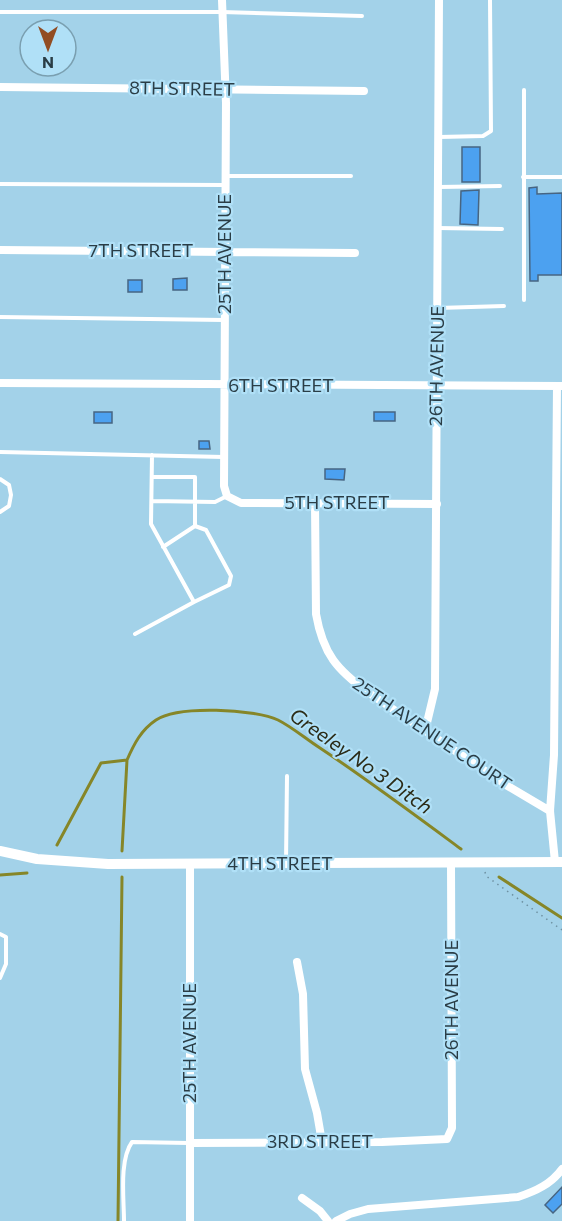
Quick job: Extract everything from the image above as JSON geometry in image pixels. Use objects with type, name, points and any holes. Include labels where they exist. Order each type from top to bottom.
[{"type":"main road","name":"4TH STREET","points":[[0,851],[55,861],[108,864],[558,862]]},
{"type":"street","name":"25TH AVENUE","points":[[222,0],[226,176],[224,486],[227,496]]},
{"type":"street","name":"26TH AVENUE","points":[[425,731],[435,689],[439,0]]},
{"type":"street","name":"8TH STREET","points":[[0,87],[364,91]]},
{"type":"street","name":"7TH STREET","points":[[0,250],[355,253]]},
{"type":"street","name":"6TH STREET","points":[[0,383],[559,386]]},
{"type":"street","points":[[558,862],[550,811],[554,755],[559,386]]},
{"type":"street","name":"5TH STREET","points":[[227,496],[238,502],[437,504]]},
{"type":"street","name":"25TH AVENUE COURT","points":[[315,503],[315,614],[325,650],[336,667],[350,680],[425,731],[506,785],[550,811]]},
{"type":"street","name":"26TH AVENUE","points":[[449,1135],[452,1128],[452,863]]},
{"type":"street","name":"25TH AVENUE","points":[[190,865],[190,1221]]},
{"type":"street","points":[[297,962],[303,994],[305,1069],[322,1142]]},
{"type":"street","name":"3RD STREET","points":[[190,1143],[432,1140],[447,1139],[449,1135]]},
{"type":"street","points":[[336,1221],[368,1209],[518,1197],[549,1183],[561,1171]]},
{"type":"street","points":[[302,1198],[320,1211],[328,1221]]},
{"type":"lane","points":[[438,137],[483,136],[491,131],[490,0]]},
{"type":"lane","points":[[0,12],[222,12],[362,16]]},
{"type":"lane","points":[[524,90],[524,300]]},
{"type":"lane","points":[[226,176],[351,176]]},
{"type":"lane","points":[[523,177],[562,177]]},
{"type":"lane","points":[[0,184],[225,185]]},
{"type":"lane","points":[[439,187],[500,186]]},
{"type":"lane","points":[[437,228],[502,229]]},
{"type":"lane","points":[[438,308],[504,306]]},
{"type":"lane","points":[[0,317],[225,320]]},
{"type":"lane","points":[[0,452],[224,457]]},
{"type":"lane","points":[[152,455],[151,524],[194,602]]},
{"type":"lane","points":[[152,477],[195,477],[195,526]]},
{"type":"lane","points":[[0,479],[9,485],[11,495],[9,506],[0,512]]},
{"type":"lane","points":[[152,501],[215,502],[227,496]]},
{"type":"lane","points":[[163,547],[195,526]]},
{"type":"lane","points":[[135,634],[229,585],[231,576],[206,530],[195,526]]},
{"type":"lane","points":[[286,864],[287,776]]},
{"type":"lane","points":[[0,934],[6,937],[6,964],[0,978]]},
{"type":"lane","points":[[124,1221],[124,1162],[126,1150],[132,1142],[190,1143]]},
{"type":"path","points":[[486,876],[562,930]]},
{"type":"building","points":[[462,147],[480,147],[480,182],[462,182]]},
{"type":"building","points":[[537,187],[537,194],[562,193],[562,275],[538,275],[538,281],[530,281],[529,188]]},
{"type":"building","points":[[479,190],[478,225],[460,224],[461,191]]},
{"type":"building","points":[[187,278],[187,290],[173,290],[173,279]]},
{"type":"building","points":[[128,280],[142,280],[142,292],[128,292]]},
{"type":"building","points":[[94,412],[112,412],[112,423],[94,423]]},
{"type":"building","points":[[374,412],[395,412],[395,421],[374,421]]},
{"type":"building","points":[[199,441],[209,441],[210,449],[199,449]]},
{"type":"building","points":[[325,469],[345,469],[344,480],[325,479]]},
{"type":"building","points":[[562,1187],[562,1204],[553,1213],[545,1205]]},
{"type":"waterway","name":"Greeley No 3 Ditch","points":[[57,845],[101,763],[127,760],[138,738],[156,720],[181,712],[216,710],[252,713],[278,720],[374,785],[461,849]]},
{"type":"waterway","points":[[122,851],[127,760]]},
{"type":"waterway","name":"Greeley No 3 Ditch","points":[[0,875],[27,873]]},
{"type":"waterway","points":[[118,1221],[122,877]]},
{"type":"waterway","name":"Greeley No 3 Ditch","points":[[499,877],[562,918]]}]
